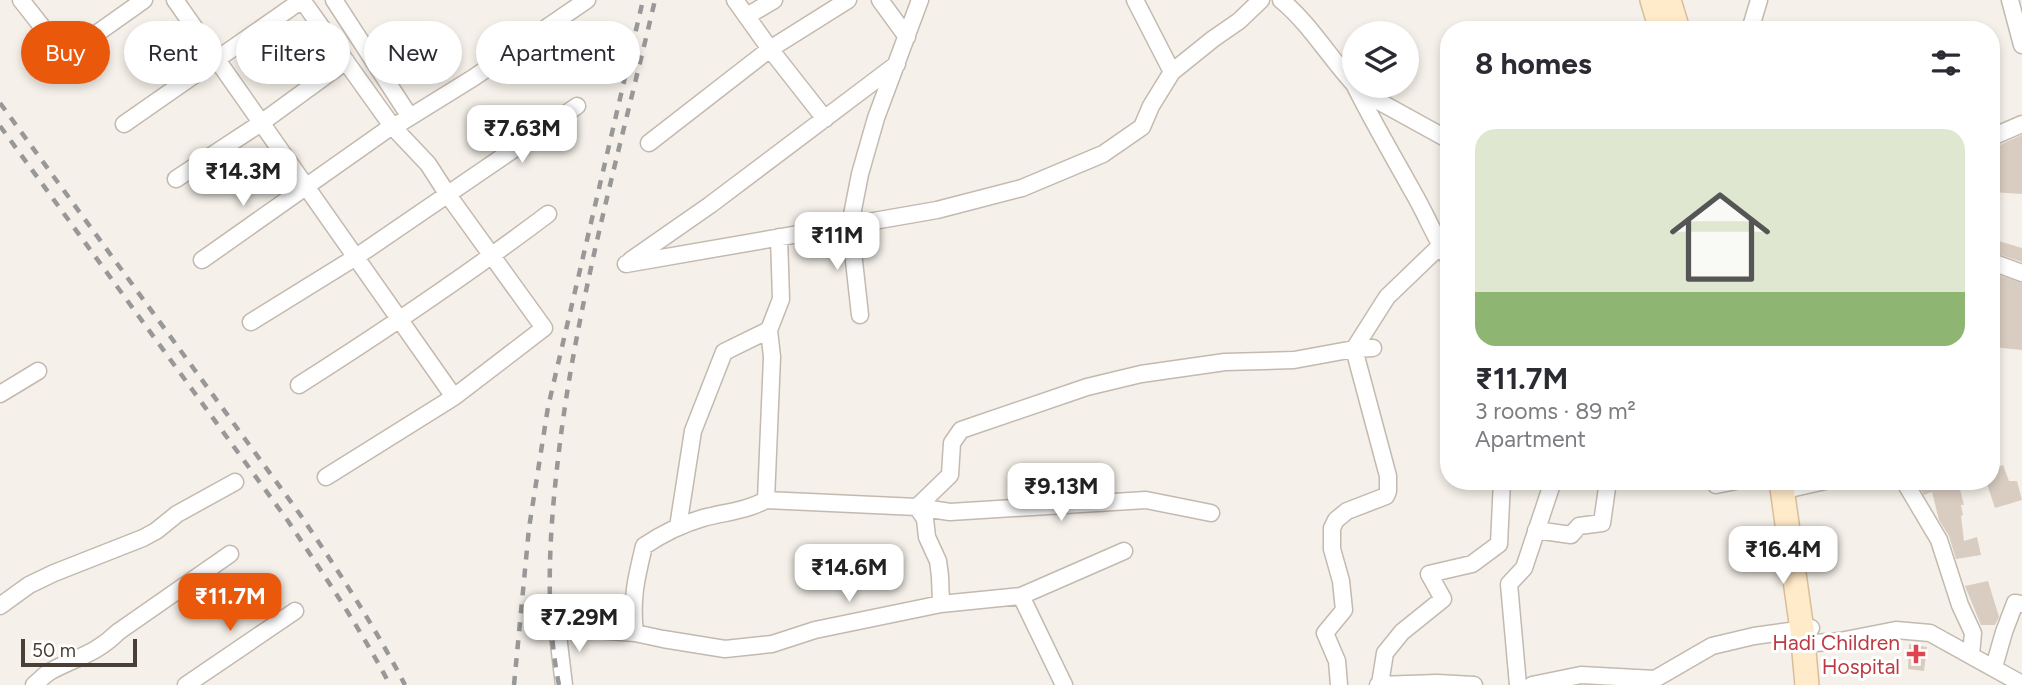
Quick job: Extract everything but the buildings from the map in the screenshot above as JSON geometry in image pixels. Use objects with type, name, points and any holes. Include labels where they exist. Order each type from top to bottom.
[{"type":"main road","points":[[1652,0],[1658,21]]},
{"type":"main road","points":[[1669,0],[1675,21]]},
{"type":"main road","points":[[1790,490],[1807,636],[1818,685]]},
{"type":"main road","points":[[1807,636],[1807,685]]},
{"type":"street","points":[[24,1],[65,56],[144,0]]},
{"type":"street","points":[[175,0],[190,21]]},
{"type":"street","points":[[222,54],[302,0],[317,21]]},
{"type":"street","points":[[314,0],[401,121],[447,195],[544,328],[454,397],[326,477]]},
{"type":"street","points":[[334,0],[360,36],[401,121]]},
{"type":"street","points":[[202,260],[401,121],[473,78],[587,0]]},
{"type":"street","points":[[735,0],[825,119]]},
{"type":"street","points":[[747,16],[774,0]]},
{"type":"street","points":[[649,143],[770,49],[848,0]]},
{"type":"street","points":[[880,0],[907,37]]},
{"type":"street","points":[[860,315],[850,225],[876,118],[920,0]]},
{"type":"street","points":[[1135,0],[1172,72]]},
{"type":"street","points":[[897,64],[710,205],[626,264],[937,210],[1022,188],[1103,154],[1142,127],[1150,106],[1172,72],[1239,21],[1261,0]]},
{"type":"street","points":[[1753,21],[1759,0]]},
{"type":"street","points":[[2010,0],[2022,45]]},
{"type":"street","points":[[1286,1],[1342,69]]},
{"type":"street","points":[[350,65],[401,121]]},
{"type":"street","points":[[222,67],[454,397]]},
{"type":"street","points":[[124,124],[180,84]]},
{"type":"street","points":[[176,180],[314,84]]},
{"type":"street","points":[[1361,98],[1381,138],[1440,240]]},
{"type":"street","points":[[1374,98],[1440,135]]},
{"type":"street","points":[[251,321],[356,257],[578,106]]},
{"type":"street","points":[[2000,134],[2022,124]]},
{"type":"street","points":[[299,385],[400,320],[548,214]]},
{"type":"street","points":[[766,500],[772,357],[769,330],[781,299],[779,237]]},
{"type":"street","points":[[1339,685],[1337,662],[1325,633],[1343,610],[1341,581],[1332,548],[1332,528],[1336,520],[1347,511],[1385,496],[1388,491],[1388,476],[1354,349],[1387,297],[1440,255]]},
{"type":"street","points":[[2000,265],[2022,273]]},
{"type":"street","points":[[678,527],[693,432],[724,352],[769,330]]},
{"type":"street","points":[[917,507],[950,475],[952,443],[961,430],[997,416],[1087,387],[1141,374],[1225,362],[1294,360],[1373,348]]},
{"type":"street","points":[[0,394],[37,371]]},
{"type":"street","points":[[0,606],[29,585],[54,573],[112,548],[144,538],[177,514],[235,482]]},
{"type":"street","points":[[1474,685],[1379,684],[1385,653],[1402,632],[1443,599],[1429,574],[1472,564],[1499,544],[1502,490]]},
{"type":"street","points":[[1518,685],[1509,584],[1524,568],[1550,490]]},
{"type":"street","points":[[1536,530],[1572,535],[1579,526],[1602,523],[1607,490]]},
{"type":"street","points":[[1909,490],[1939,540],[1973,634],[1971,655]]},
{"type":"street","points":[[635,633],[632,610],[643,546],[678,527],[703,518],[751,508],[766,500],[917,507],[950,512],[1146,500],[1211,513]]},
{"type":"street","points":[[917,507],[925,519],[927,537],[938,561],[941,604]]},
{"type":"street","points":[[564,685],[557,627],[635,633],[713,647],[737,648],[772,644],[814,630],[941,604],[1021,596],[1124,551]]},
{"type":"street","points":[[34,685],[49,672],[106,644],[118,632],[230,554]]},
{"type":"street","points":[[1021,596],[1064,685]]},
{"type":"street","points":[[1994,667],[2015,603],[2022,604]]},
{"type":"street","points":[[186,685],[295,611]]},
{"type":"street","points":[[1532,685],[1581,675],[1654,679],[1712,646],[1754,636],[1807,636],[1840,641],[1896,630],[1930,633],[2022,684]]},
{"type":"railway","points":[[514,685],[529,528],[548,407],[643,0]]},
{"type":"railway","points":[[559,685],[550,604],[550,549],[565,409],[586,291],[655,0]]},
{"type":"railway","points":[[0,103],[299,513],[355,598],[405,685]]},
{"type":"railway","points":[[0,126],[288,521],[354,622],[390,685]]},
{"type":"place","name":"Hadi Children Hospital","points":[[1916,654]]}]
